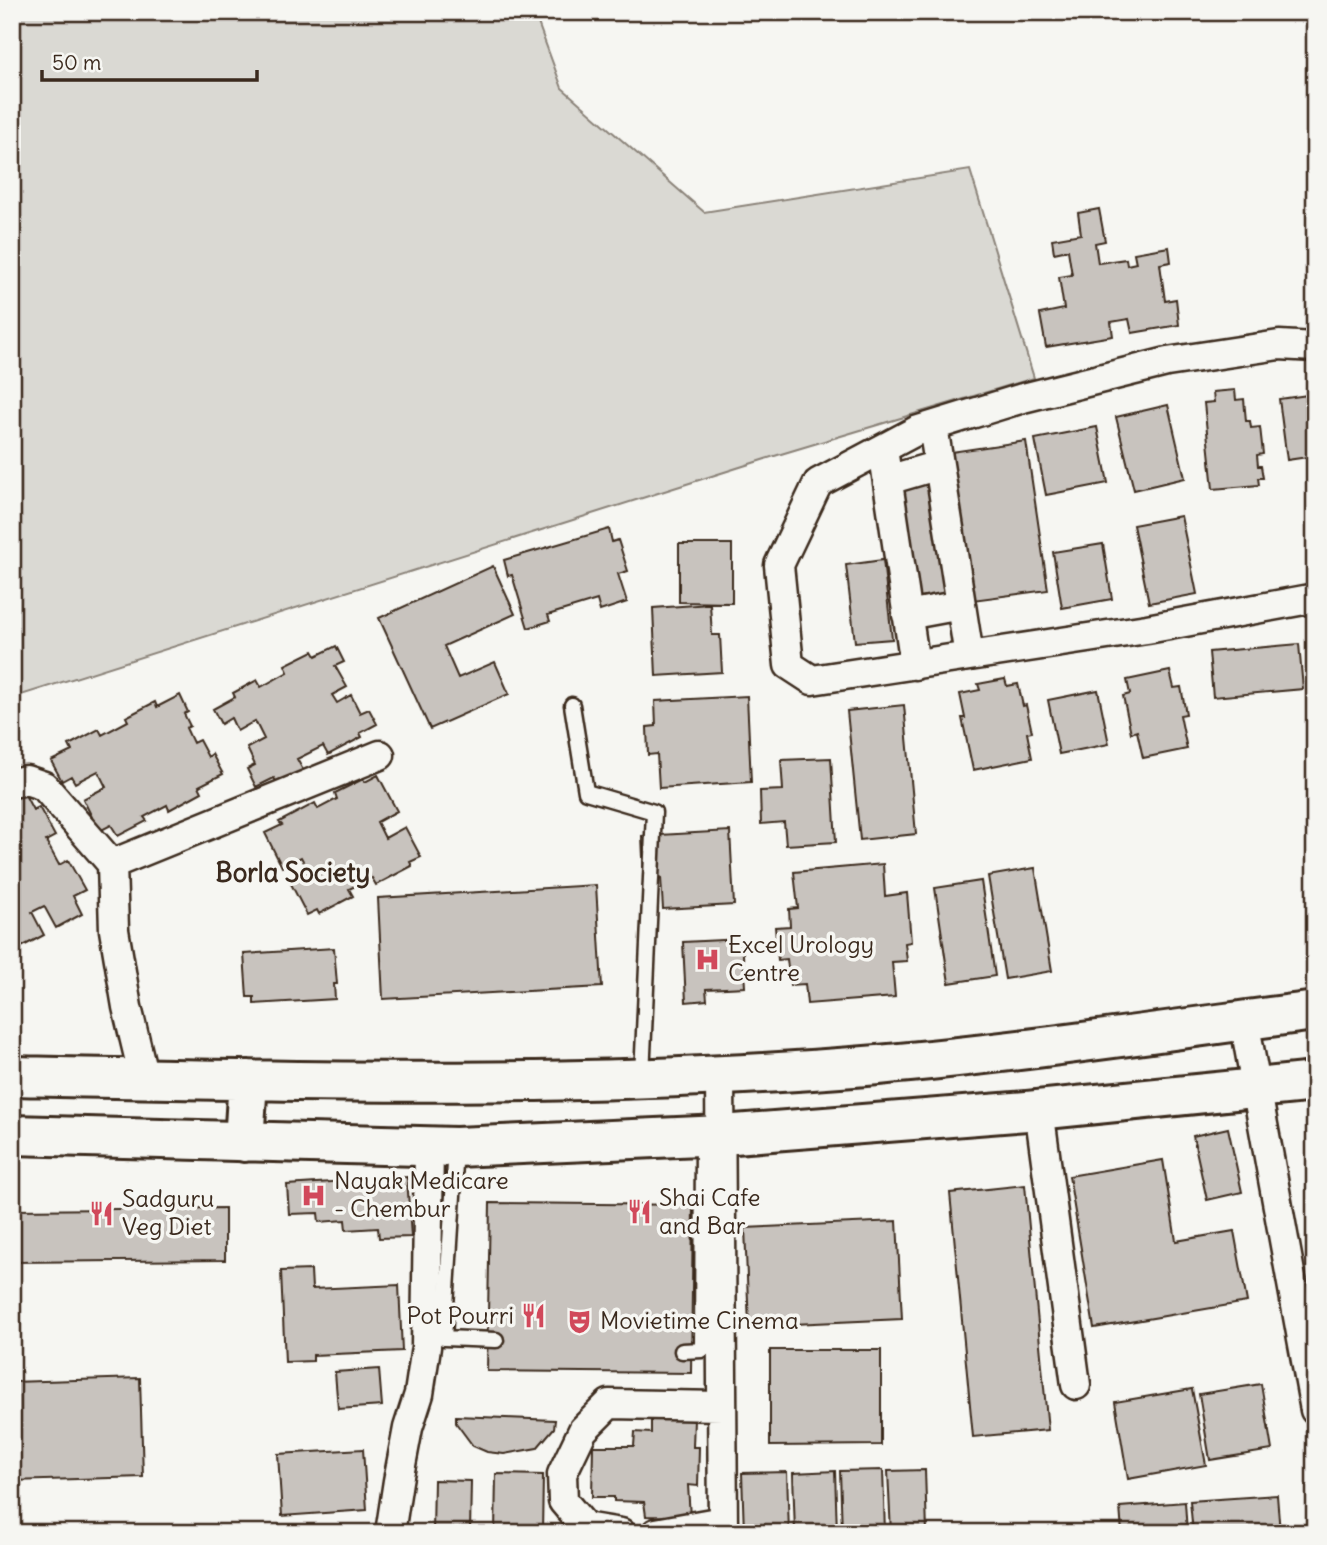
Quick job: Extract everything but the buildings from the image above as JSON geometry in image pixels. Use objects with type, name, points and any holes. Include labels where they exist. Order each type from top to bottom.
[{"type":"main road","points":[[12,1076],[432,1082],[720,1075],[906,1062],[1315,1011]]},
{"type":"main road","points":[[244,1142],[248,1080]]},
{"type":"main road","points":[[12,1135],[443,1147],[712,1135],[1039,1109],[1315,1082]]},
{"type":"street","points":[[1315,347],[1279,345],[1167,362],[1023,398],[916,431],[818,483],[779,565],[789,665],[813,680],[1147,629],[1315,598]]},
{"type":"street","points":[[933,426],[969,656]]},
{"type":"street","points":[[883,449],[915,665]]},
{"type":"street","points":[[888,480],[939,465]]},
{"type":"street","points":[[907,615],[961,605]]},
{"type":"street","points":[[111,864],[380,755]]},
{"type":"street","points":[[12,783],[26,780],[44,786],[111,864],[114,930],[127,1007],[144,1079]]},
{"type":"street","points":[[1244,1020],[1313,1395]]},
{"type":"street","points":[[656,1533],[723,1527],[722,1406],[712,1135],[720,1075]]},
{"type":"street","points":[[1039,1109],[1076,1385]]},
{"type":"street","points":[[390,1533],[400,1468],[408,1428],[419,1394],[426,1347],[443,1147]]},
{"type":"street","points":[[621,1533],[585,1527],[563,1501],[562,1474],[583,1430],[609,1404],[722,1406]]},
{"type":"lane","points":[[572,705],[586,792],[654,812],[642,1077]]},
{"type":"lane","points":[[682,1351],[702,1350],[712,1135]]},
{"type":"lane","points":[[443,1147],[443,1338],[496,1340]]},
{"type":"shaded area","points":[[12,12],[534,12],[562,88],[704,212],[970,170],[1034,378],[781,454],[12,698]]},
{"type":"place","name":"Excel Urology Centre","points":[[708,959]]},
{"type":"place","name":"Nayak Medicare - Chembur","points":[[314,1195]]},
{"type":"place","name":"Shai Cafe and Bar","points":[[639,1212]]},
{"type":"place","name":"Sadguru Veg Diet","points":[[102,1213]]},
{"type":"place","name":"Pot Pourri","points":[[534,1316]]},
{"type":"place","name":"Movietime Cinema","points":[[580,1321]]},
{"type":"district","name":"Borla Society","points":[[293,873]]}]
